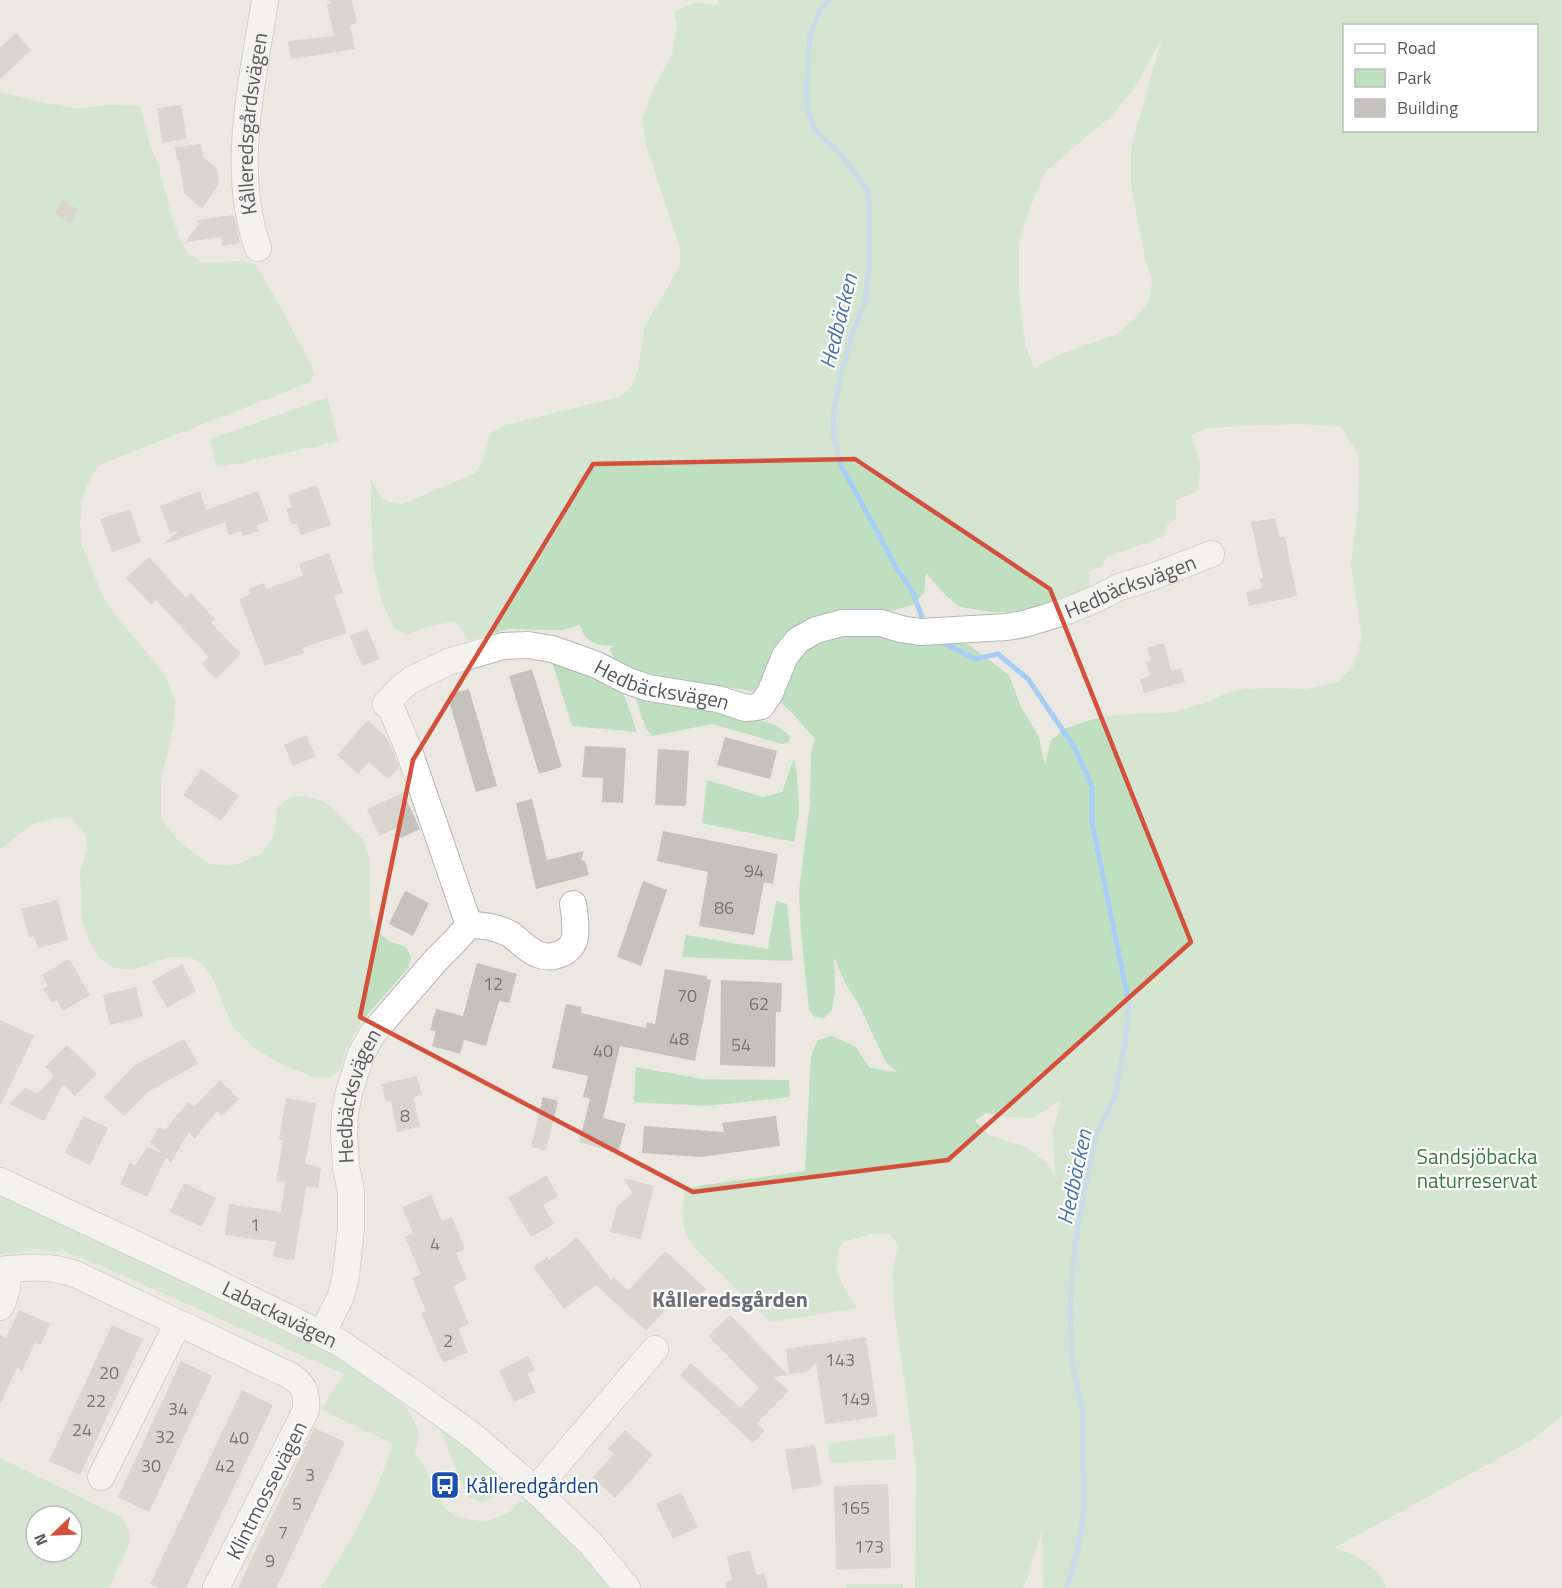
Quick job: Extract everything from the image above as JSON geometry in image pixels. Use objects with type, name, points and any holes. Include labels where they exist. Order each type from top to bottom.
[{"type":"street","name":"Kålleredsgårdsvägen","points":[[258,248],[252,228],[246,189],[244,144],[265,0]]},
{"type":"street","name":"Hedbäcksvägen","points":[[322,1334],[340,1296],[350,1248],[351,1192],[346,1167],[345,1114],[349,1092],[361,1054],[373,1033],[469,925],[408,748],[392,708],[386,704],[402,687],[420,675],[448,662],[503,646],[528,645],[552,649],[597,665],[628,681],[649,688],[718,699],[746,708],[756,707],[761,706],[770,693],[785,656],[798,640],[816,630],[842,624],[881,623],[920,632],[1016,625],[1067,611],[1119,586],[1152,577],[1211,554]]},
{"type":"street","points":[[469,925],[492,927],[510,934],[536,954],[555,957],[566,951],[574,940],[573,904]]},
{"type":"street","name":"Labackavägen","points":[[0,1182],[201,1275],[340,1343],[473,1437],[535,1490],[591,1544],[627,1588]]},
{"type":"street","name":"Klintmossevägen","points":[[3,1270],[45,1267],[75,1274],[300,1382],[307,1396],[306,1410],[216,1588]]},
{"type":"street","name":"Klintmossevägen","points":[[0,1307],[7,1286],[7,1275],[3,1270]]},
{"type":"street","points":[[101,1477],[178,1323]]},
{"type":"street","points":[[535,1490],[655,1349]]},
{"type":"highlighted area","points":[[855,459],[1050,589],[1191,942],[948,1160],[693,1192],[360,1017],[413,760],[593,464]]},
{"type":"green space","name":"Sandsjöbacka naturreservat","points":[[718,0],[1562,0],[1562,1416],[1530,1441],[1334,1548],[1353,1554],[1377,1571],[1386,1588],[1043,1588],[1042,1531],[1023,1588],[915,1588],[916,1466],[894,1309],[893,1269],[898,1245],[890,1234],[871,1234],[843,1242],[838,1248],[837,1273],[857,1308],[770,1322],[693,1246],[686,1233],[683,1220],[685,1191],[697,1186],[805,1171],[811,1055],[818,1040],[832,1036],[856,1047],[870,1068],[897,1072],[886,1062],[834,958],[835,992],[832,1010],[824,1018],[815,1017],[809,1010],[799,891],[810,803],[811,753],[815,739],[779,701],[747,690],[653,677],[615,661],[610,649],[614,646],[592,642],[585,636],[580,625],[563,630],[508,629],[469,640],[455,621],[423,628],[407,635],[394,628],[382,602],[374,568],[371,479],[382,497],[390,502],[402,504],[474,474],[482,463],[491,433],[505,425],[620,397],[632,386],[638,370],[644,328],[680,266],[680,248],[646,144],[642,119],[654,88],[672,54],[677,26],[674,12],[694,3],[718,5]],"holes":[[[1162,38],[1131,148],[1131,186],[1152,282],[1149,301],[1136,318],[1115,335],[1056,356],[1034,368],[1025,344],[1019,292],[1019,243],[1030,208],[1045,172],[1110,117],[1133,90]],[[1304,424],[1342,427],[1359,456],[1358,509],[1351,564],[1362,638],[1353,666],[1338,682],[1306,689],[1247,689],[1227,693],[1202,704],[1169,713],[1100,717],[1066,728],[1051,740],[1045,764],[1039,737],[1021,707],[1009,675],[969,645],[915,634],[839,611],[864,609],[890,611],[913,605],[924,593],[926,573],[947,597],[960,607],[992,612],[1038,608],[1090,589],[1089,572],[1102,566],[1107,557],[1164,536],[1167,526],[1176,519],[1176,500],[1199,490],[1200,461],[1191,435],[1208,428]],[[1061,1100],[1053,1130],[1055,1178],[1047,1163],[1024,1146],[990,1136],[975,1121],[985,1113],[1033,1118]]]},
{"type":"green space","points":[[0,92],[76,109],[109,105],[140,106],[171,215],[182,244],[188,253],[203,263],[242,261],[255,264],[314,374],[310,382],[106,462],[96,469],[86,487],[81,505],[80,526],[82,546],[103,597],[117,618],[165,676],[175,701],[173,728],[161,779],[161,818],[178,841],[210,864],[230,866],[246,861],[262,853],[273,838],[278,807],[290,798],[305,796],[322,801],[335,810],[363,839],[370,859],[370,914],[378,932],[389,941],[406,947],[411,957],[408,968],[362,1021],[347,1047],[340,1070],[330,1078],[314,1077],[283,1065],[254,1048],[233,1027],[213,979],[202,963],[189,957],[170,957],[132,970],[114,968],[99,957],[90,943],[82,920],[80,875],[88,843],[83,831],[70,818],[55,818],[33,824],[0,849]]},
{"type":"green space","points":[[327,398],[339,441],[217,468],[210,439]]},
{"type":"green space","points":[[550,655],[618,684],[637,732],[572,726]]},
{"type":"green space","points":[[652,697],[721,709],[776,725],[790,736],[789,742],[782,744],[712,724],[652,736],[646,728],[635,698]]},
{"type":"green space","points":[[794,759],[799,813],[794,842],[702,823],[707,780],[763,797],[782,792]]},
{"type":"green space","points":[[776,901],[787,904],[793,961],[682,957],[686,935],[768,949]]},
{"type":"green space","points":[[636,1067],[702,1079],[789,1080],[790,1097],[707,1106],[634,1102]]},
{"type":"green space","points":[[0,1185],[304,1331],[391,1387],[405,1405],[417,1427],[419,1435],[415,1454],[422,1463],[442,1505],[454,1516],[484,1522],[509,1513],[519,1502],[530,1500],[610,1588],[321,1588],[355,1533],[375,1493],[393,1444],[321,1409],[344,1374],[95,1263],[65,1252],[38,1250],[0,1254]]},
{"type":"green space","points":[[438,1425],[492,1469],[498,1480],[498,1491],[491,1498],[479,1501],[467,1495]]},
{"type":"green space","points":[[895,1434],[896,1459],[830,1463],[828,1444]]},
{"type":"green space","points":[[0,1458],[119,1516],[129,1531],[130,1542],[109,1588],[0,1588]]},
{"type":"green space","points":[[846,1584],[903,1584],[903,1588],[846,1588]]},
{"type":"building","points":[[330,0],[352,0],[357,23],[350,25],[355,49],[291,59],[288,41],[334,36],[327,4],[331,3]]},
{"type":"building","points":[[16,33],[31,50],[0,79],[0,48]]},
{"type":"building","points":[[181,105],[187,139],[162,143],[157,108]]},
{"type":"building","points":[[201,144],[203,157],[217,169],[219,183],[202,209],[184,193],[175,147]]},
{"type":"building","points":[[63,200],[78,210],[70,223],[55,214]]},
{"type":"building","points":[[234,215],[240,243],[222,246],[221,237],[185,242],[198,226],[197,220]]},
{"type":"building","points":[[317,485],[331,525],[301,535],[297,523],[292,525],[286,509],[292,507],[288,495]]},
{"type":"building","points":[[200,491],[206,510],[258,491],[269,521],[257,525],[259,531],[243,536],[241,531],[229,535],[225,522],[162,545],[179,530],[170,533],[160,506]]},
{"type":"building","points":[[130,509],[141,542],[112,552],[100,519]]},
{"type":"building","points":[[1275,518],[1279,537],[1285,537],[1297,596],[1249,606],[1246,592],[1262,588],[1260,578],[1263,578],[1251,522]]},
{"type":"building","points":[[329,553],[343,593],[334,596],[347,633],[302,648],[304,653],[265,666],[239,599],[251,594],[249,589],[264,583],[266,589],[303,576],[299,564]]},
{"type":"building","points":[[149,557],[186,598],[191,593],[215,619],[211,623],[241,654],[216,679],[202,664],[209,657],[156,600],[151,605],[126,578]]},
{"type":"building","points":[[367,629],[380,659],[362,666],[350,636]]},
{"type":"building","points":[[1164,643],[1171,671],[1181,668],[1185,682],[1144,693],[1140,679],[1150,676],[1146,662],[1151,660],[1147,648]]},
{"type":"building","points":[[532,669],[562,767],[539,774],[509,676]]},
{"type":"building","points":[[469,689],[497,786],[476,792],[447,695]]},
{"type":"building","points":[[368,720],[387,738],[399,767],[388,779],[369,762],[358,774],[337,755]]},
{"type":"building","points":[[306,735],[316,756],[293,766],[284,745]]},
{"type":"building","points":[[725,737],[777,751],[770,779],[717,765]]},
{"type":"building","points":[[585,746],[626,748],[623,803],[602,802],[603,778],[582,777]]},
{"type":"building","points":[[658,749],[689,751],[686,806],[655,805]]},
{"type":"building","points":[[201,769],[239,796],[221,821],[183,795]]},
{"type":"building","points":[[403,793],[420,829],[401,838],[396,828],[379,836],[367,809]]},
{"type":"building","points":[[532,799],[547,860],[584,851],[581,860],[585,861],[589,875],[536,889],[516,803]]},
{"type":"building","points":[[663,831],[778,854],[773,884],[764,882],[754,935],[699,926],[708,872],[657,861]]},
{"type":"building","points":[[643,881],[667,890],[641,966],[617,957]]},
{"type":"building","points":[[405,891],[429,903],[413,936],[389,924]]},
{"type":"building","points":[[58,900],[68,940],[38,948],[34,936],[29,937],[21,909]]},
{"type":"building","points":[[69,959],[90,995],[63,1011],[57,1000],[52,1003],[43,989],[48,986],[42,975]]},
{"type":"building","points":[[477,963],[517,974],[509,1003],[499,1001],[486,1046],[464,1040],[460,1054],[432,1046],[436,1031],[430,1030],[436,1009],[463,1016]]},
{"type":"building","points":[[182,964],[196,991],[167,1008],[152,981]]},
{"type":"building","points":[[665,969],[707,976],[706,979],[711,980],[695,1061],[620,1046],[603,1118],[626,1124],[618,1153],[579,1142],[590,1099],[583,1097],[588,1076],[552,1068],[566,1004],[582,1007],[581,1013],[646,1028],[647,1022],[655,1024]]},
{"type":"building","points":[[721,980],[782,983],[781,1012],[776,1012],[775,1067],[720,1065]]},
{"type":"building","points":[[136,987],[143,1017],[110,1025],[103,995]]},
{"type":"building","points":[[0,1020],[34,1036],[0,1106]]},
{"type":"building","points":[[184,1039],[198,1064],[149,1091],[124,1116],[104,1097],[135,1065]]},
{"type":"building","points":[[67,1045],[97,1074],[75,1096],[63,1084],[44,1121],[9,1104],[25,1088],[37,1094],[54,1076],[45,1067]]},
{"type":"building","points":[[417,1076],[422,1095],[413,1097],[420,1127],[397,1132],[391,1101],[386,1102],[381,1084]]},
{"type":"building","points":[[220,1080],[239,1099],[222,1116],[217,1111],[195,1138],[189,1132],[171,1162],[166,1157],[147,1197],[120,1184],[130,1163],[135,1166],[147,1147],[163,1154],[150,1142],[159,1127],[165,1130],[188,1102],[194,1107]]},
{"type":"building","points":[[543,1097],[558,1101],[546,1151],[531,1147]]},
{"type":"building","points":[[286,1098],[316,1103],[305,1164],[321,1167],[318,1188],[306,1186],[294,1260],[273,1257],[276,1242],[225,1235],[229,1204],[281,1212],[285,1182],[276,1181],[283,1140],[279,1139]]},
{"type":"building","points":[[83,1116],[108,1128],[90,1165],[65,1153]]},
{"type":"building","points":[[776,1116],[780,1146],[701,1157],[642,1153],[644,1126],[724,1132],[722,1123]]},
{"type":"building","points":[[546,1175],[558,1196],[543,1205],[554,1224],[531,1237],[508,1198]]},
{"type":"building","points":[[623,1178],[654,1186],[641,1239],[610,1232],[617,1206],[633,1193]]},
{"type":"building","points":[[184,1183],[216,1198],[202,1227],[170,1212]]},
{"type":"building","points":[[431,1195],[442,1221],[452,1217],[465,1249],[456,1253],[467,1279],[453,1286],[469,1324],[458,1329],[468,1352],[443,1363],[421,1313],[426,1311],[412,1278],[421,1274],[405,1237],[413,1233],[402,1207]]},
{"type":"building","points":[[577,1237],[611,1280],[614,1277],[628,1291],[665,1251],[706,1289],[687,1310],[675,1299],[646,1331],[596,1285],[564,1309],[533,1267],[547,1257],[549,1260]]},
{"type":"building","points":[[19,1310],[50,1324],[41,1345],[35,1343],[22,1371],[17,1368],[0,1404],[0,1335],[6,1338]]},
{"type":"building","points":[[730,1315],[788,1375],[774,1377],[789,1391],[757,1423],[765,1431],[753,1443],[680,1375],[691,1363],[740,1408],[759,1388],[708,1336]]},
{"type":"building","points":[[112,1325],[143,1339],[80,1475],[49,1461]]},
{"type":"building","points":[[866,1337],[878,1417],[825,1424],[816,1363],[807,1372],[789,1374],[786,1349]]},
{"type":"building","points":[[528,1356],[535,1370],[527,1374],[536,1392],[514,1402],[499,1371]]},
{"type":"building","points":[[181,1361],[212,1376],[149,1512],[118,1497]]},
{"type":"building","points":[[242,1390],[273,1405],[186,1588],[159,1588],[150,1584]]},
{"type":"building","points":[[314,1428],[345,1442],[281,1578],[276,1588],[238,1588]]},
{"type":"building","points":[[625,1430],[653,1455],[615,1498],[593,1477],[614,1454],[608,1449]]},
{"type":"building","points":[[815,1445],[822,1485],[792,1490],[785,1450]]},
{"type":"building","points":[[888,1484],[891,1568],[836,1570],[834,1486]]},
{"type":"building","points":[[681,1492],[698,1527],[673,1539],[656,1504]]},
{"type":"building","points":[[750,1550],[756,1575],[764,1573],[768,1588],[726,1588],[725,1582],[732,1580],[727,1556]]},
{"type":"waterway","name":"Hedbäcken","points":[[829,0],[820,10],[810,35],[807,108],[815,130],[840,153],[868,191],[870,257],[865,302],[852,335],[841,374],[834,409],[833,433],[841,465],[896,567],[913,593],[923,620]]},
{"type":"waterway","name":"Hedbäcken","points":[[942,642],[975,659],[998,654],[1028,679],[1075,748],[1092,787],[1092,822],[1129,1004],[1124,1049],[1115,1096],[1095,1137],[1077,1232],[1072,1276],[1070,1310],[1072,1363],[1083,1413],[1084,1512],[1078,1548],[1067,1588]]},
{"type":"place","name":"Kålleredgården","points":[[445,1485]]},
{"type":"district","name":"Kålleredsgården","points":[[730,1299]]}]
